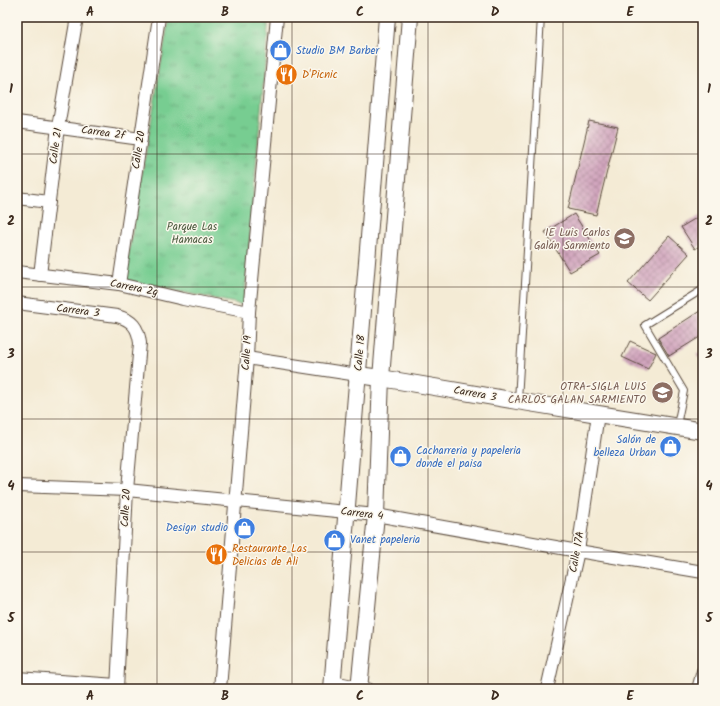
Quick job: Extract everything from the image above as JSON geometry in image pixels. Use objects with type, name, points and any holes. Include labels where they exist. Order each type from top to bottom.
[{"type":"main road","name":"Calle 18","points":[[332,686],[387,17]]},
{"type":"main road","name":"Calle 18","points":[[362,688],[376,514],[381,378],[410,17]]},
{"type":"main road","name":"Carrera 3","points":[[358,375],[703,431]]},
{"type":"street","name":"Calle 21","points":[[40,275],[58,127],[77,17]]},
{"type":"street","name":"Calle 20","points":[[119,284],[159,17]]},
{"type":"street","name":"Calle 19","points":[[220,689],[250,312],[277,17]]},
{"type":"street","name":"Carrea 2f","points":[[17,122],[141,139]]},
{"type":"street","points":[[17,198],[49,202]]},
{"type":"street","name":"Carrera 2g","points":[[17,272],[119,284],[250,312]]},
{"type":"street","name":"Carrera 3","points":[[17,303],[117,316],[131,322],[136,328]]},
{"type":"street","name":"Calle 20","points":[[117,687],[127,490],[140,343],[136,328]]},
{"type":"street","name":"Carrera 3","points":[[247,358],[358,375]]},
{"type":"street","name":"Calle 17A","points":[[547,689],[578,551],[598,414]]},
{"type":"street","name":"Carrera 4","points":[[17,486],[127,490],[376,514],[703,572]]},
{"type":"street","points":[[698,689],[703,670]]},
{"type":"street","points":[[17,678],[117,687]]},
{"type":"street","points":[[332,686],[362,688]]},
{"type":"lane","points":[[518,402],[541,17]]},
{"type":"lane","points":[[677,427],[684,391],[645,325],[700,291]]},
{"type":"green space","name":"Parque Las Hamacas","points":[[169,17],[269,17],[244,305],[124,280]]},
{"type":"building","points":[[589,121],[618,127],[596,215],[568,209]]},
{"type":"building","points":[[574,214],[600,255],[570,272],[545,232]]},
{"type":"building","points":[[703,214],[703,244],[695,249],[681,227]]},
{"type":"building","points":[[669,236],[689,254],[648,300],[628,283]]},
{"type":"building","points":[[703,309],[703,335],[669,356],[658,338]]},
{"type":"building","points":[[630,341],[656,353],[648,369],[622,357]]},
{"type":"building","points":[[703,351],[703,364],[697,355]]},
{"type":"place","name":"Studio BM Barber","points":[[280,51]]},
{"type":"place","name":"D'Picnic","points":[[286,75]]},
{"type":"place","name":"IE Luis Carlos Galán Sarmiento","points":[[625,239]]},
{"type":"place","name":"OTRA-SIGLA LUIS CARLOS GALAN SARMIENTO","points":[[662,393]]},
{"type":"place","name":"Salón de belleza Urban","points":[[671,446]]},
{"type":"place","name":"Cacharreria y papeleria donde el paisa","points":[[401,457]]},
{"type":"place","name":"Design studio","points":[[244,528]]},
{"type":"place","name":"Vanet papeleria","points":[[334,540]]},
{"type":"place","name":"Restaurante Las Delicias de Ali","points":[[217,555]]}]
